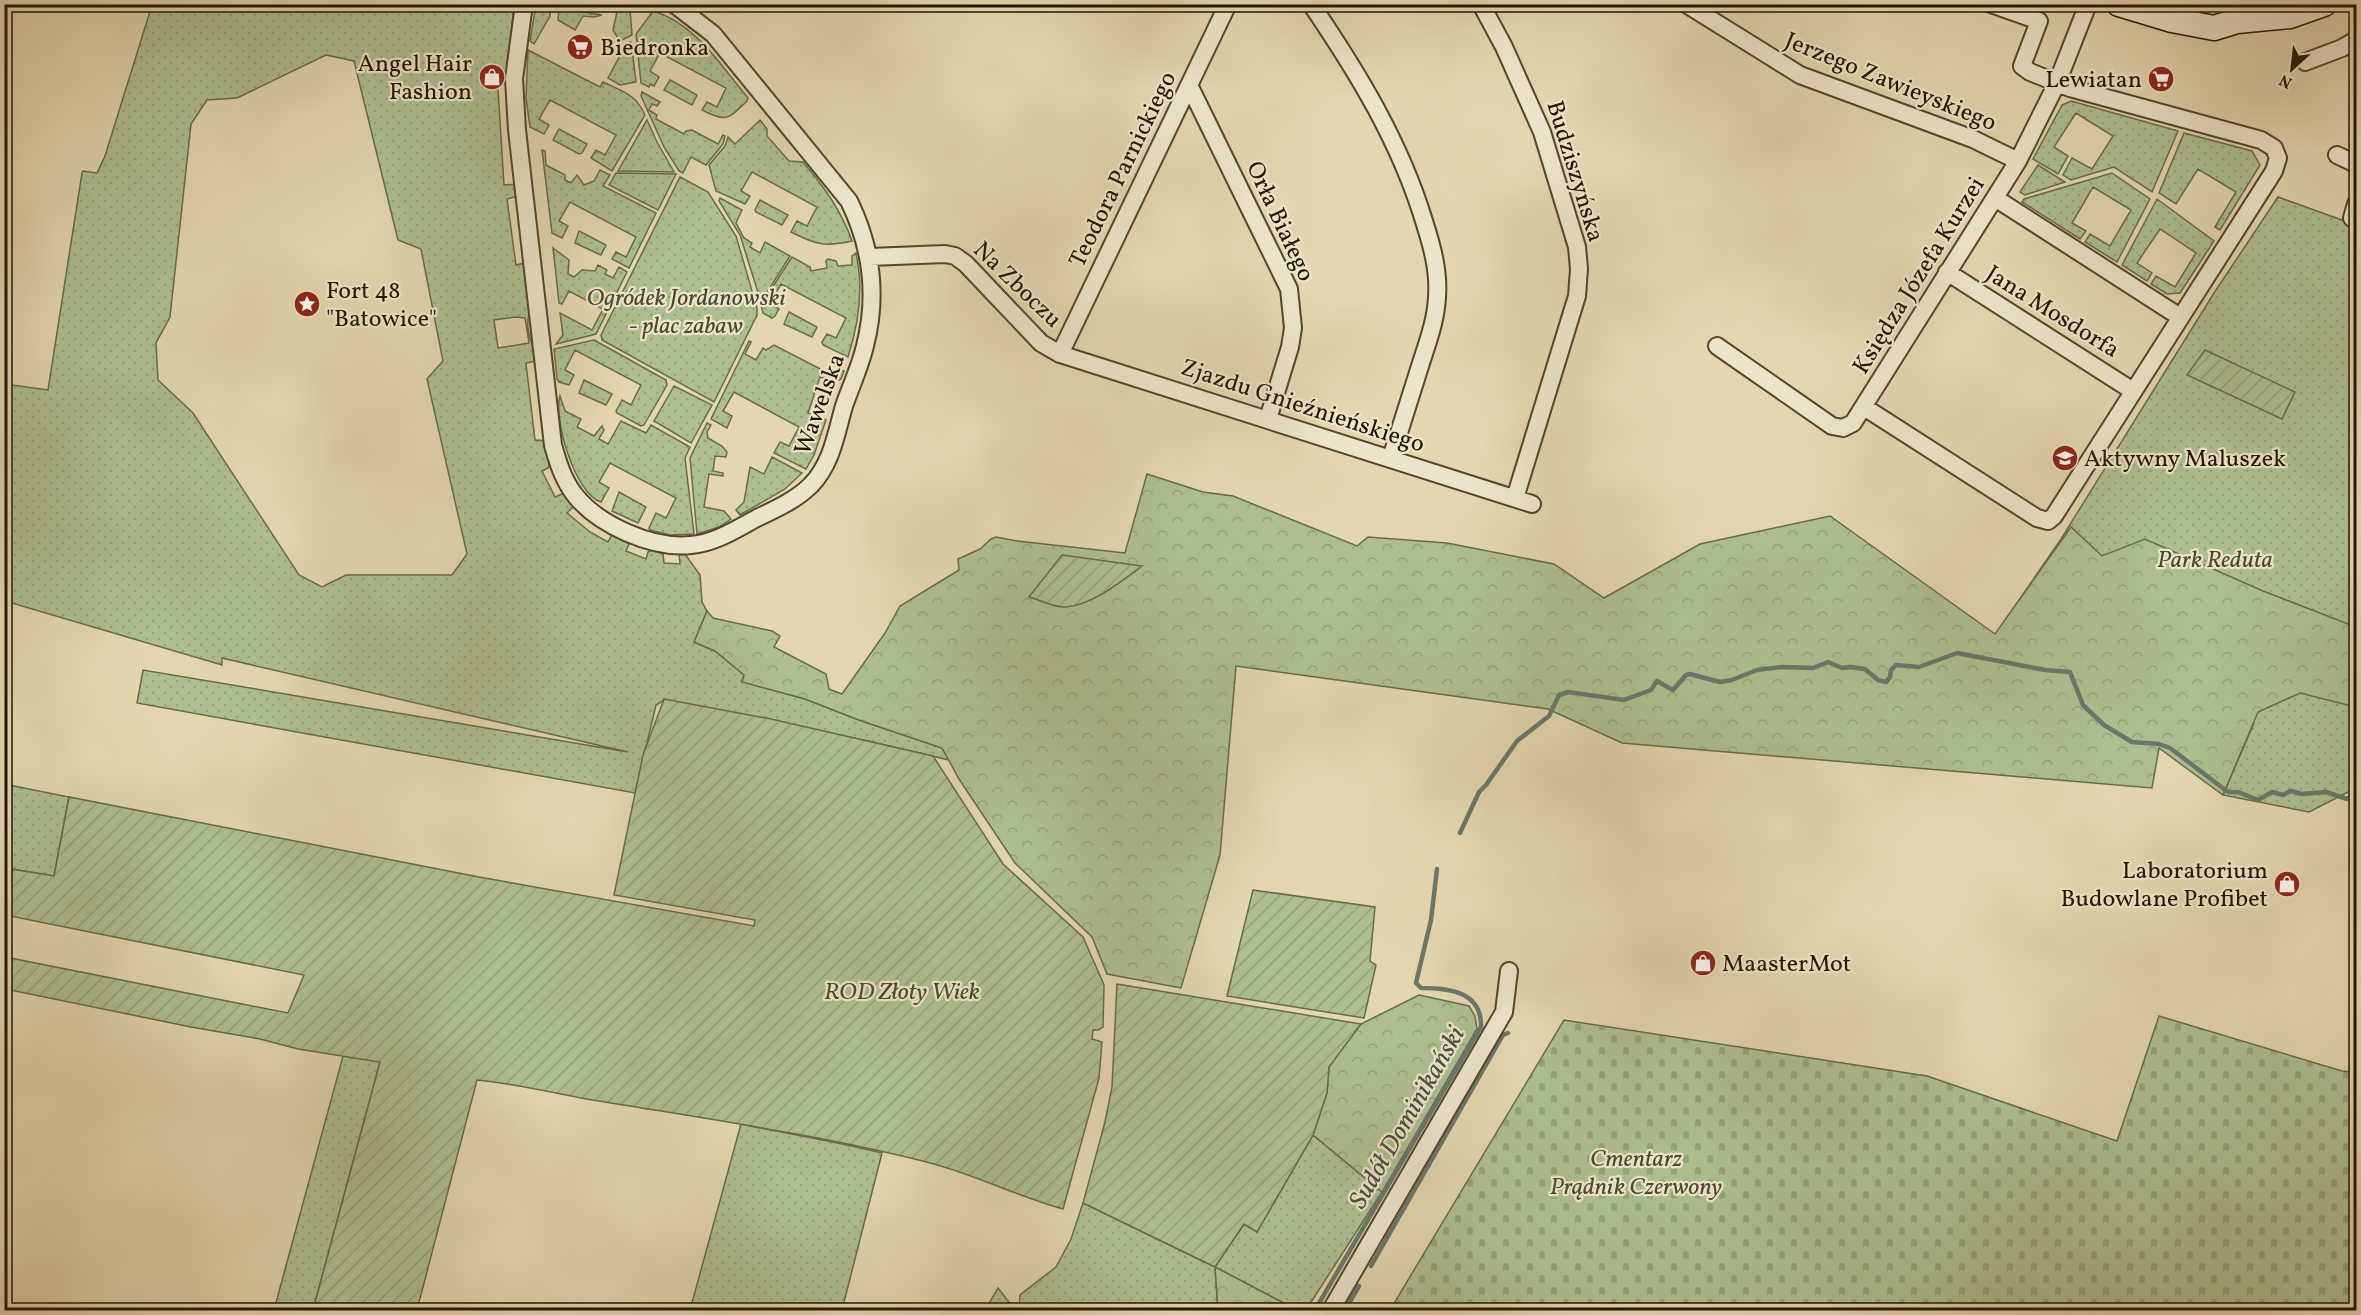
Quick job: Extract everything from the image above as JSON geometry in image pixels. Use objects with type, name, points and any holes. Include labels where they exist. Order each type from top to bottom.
[{"type":"street","name":"Wawelska","points":[[524,4],[514,80],[553,444],[560,471],[574,494],[596,514],[642,539],[681,546],[711,541],[782,507],[812,484],[831,453],[870,322],[870,257],[860,224],[849,201],[836,183],[713,34],[674,4]]},
{"type":"street","name":"Teodora Parnickiego","points":[[1060,354],[1228,4]]},
{"type":"street","points":[[1311,4],[1378,109],[1418,198],[1437,270],[1437,298],[1433,324],[1391,458]]},
{"type":"street","name":"Budziszyńska","points":[[1481,4],[1504,47],[1542,132],[1577,248],[1579,269],[1574,304],[1515,498]]},
{"type":"street","name":"Jerzego Zawieyskiego","points":[[1686,4],[1800,75],[1973,139],[2018,161]]},
{"type":"street","points":[[1864,407],[2037,518],[2048,521],[2054,516],[2274,171],[2278,158],[2274,148],[2261,140],[2075,90],[2030,72],[2022,66],[2039,21],[1991,4]]},
{"type":"street","name":"Księdza Józefa Kurzei","points":[[1717,346],[1832,426],[1843,428],[1853,423],[2018,161],[2057,83],[2088,4]]},
{"type":"street","points":[[2119,4],[2172,20],[2214,28],[2237,21],[2290,16],[2324,4]]},
{"type":"street","points":[[2174,4],[2237,21]]},
{"type":"street","points":[[2305,62],[2342,48],[2356,40]]},
{"type":"street","name":"Orła Białego","points":[[1189,85],[1289,289],[1293,328],[1290,347],[1268,419]]},
{"type":"street","points":[[2337,155],[2356,164]]},
{"type":"street","points":[[1995,198],[2181,317]]},
{"type":"street","points":[[2356,204],[2352,218],[2356,220]]},
{"type":"street","name":"Na Zboczu","points":[[870,257],[945,254],[955,256],[966,264],[1041,343],[1060,354]]},
{"type":"street","name":"Jana Mosdorfa","points":[[1947,272],[2133,391]]},
{"type":"street","name":"Zjazdu Gnieźnieńskiego","points":[[1060,354],[1532,504]]},
{"type":"street","points":[[1331,1311],[1504,1012],[1509,971]]},
{"type":"green space","points":[[152,5],[514,5],[509,78],[498,78],[498,68],[488,68],[488,80],[509,81],[508,84],[499,84],[498,89],[504,185],[517,184],[519,196],[507,199],[516,265],[526,263],[531,310],[528,329],[537,361],[526,363],[535,440],[547,441],[550,464],[542,471],[555,497],[562,494],[567,495],[575,505],[567,513],[590,532],[608,542],[613,532],[627,540],[629,544],[626,551],[646,559],[648,552],[652,550],[663,554],[664,563],[680,564],[679,554],[685,554],[700,575],[702,602],[707,611],[694,642],[715,651],[744,675],[742,681],[805,699],[942,748],[949,760],[868,741],[664,700],[656,705],[635,793],[137,703],[143,670],[628,752],[222,658],[222,665],[5,601],[5,384],[48,390],[82,173],[83,171],[97,173],[105,156]],"holes":[[[326,55],[354,61],[398,240],[421,249],[443,361],[427,379],[467,554],[452,575],[346,575],[322,587],[299,575],[193,413],[158,380],[156,343],[170,317],[191,124],[207,100],[237,98]],[[525,318],[529,343],[498,348],[494,320]]]},
{"type":"green space","points":[[540,5],[550,5],[550,16],[534,44],[530,41],[535,11]]},
{"type":"green space","points":[[618,7],[630,9],[632,35],[620,41],[613,30]]},
{"type":"green space","points":[[559,8],[602,15],[583,16],[575,30],[558,20]]},
{"type":"green space","points":[[653,11],[682,25],[694,35],[748,98],[747,101],[731,115],[722,118],[702,110],[707,102],[717,107],[726,88],[660,53],[650,71],[659,77],[654,86],[650,84],[649,87],[641,83],[636,34]]},
{"type":"green space","points":[[631,42],[636,82],[620,85],[608,78],[627,43]]},
{"type":"green space","points":[[528,50],[600,87],[603,82],[622,91],[637,102],[645,115],[612,171],[591,158],[596,150],[605,155],[616,135],[550,100],[539,119],[549,125],[544,134],[530,127],[526,98]]},
{"type":"green space","points":[[670,80],[697,95],[692,105],[664,90]]},
{"type":"green space","points":[[642,92],[660,102],[657,106],[652,104],[649,110],[657,115],[656,119],[684,134],[692,130],[718,144],[723,135],[725,136],[723,144],[706,165],[691,157],[683,173],[679,171],[664,147],[641,96]]},
{"type":"green space","points":[[2071,101],[2178,131],[2152,192],[2114,167],[2071,180],[2063,175],[2072,158],[2092,169],[2113,136],[2076,113],[2054,147],[2068,156],[2058,174],[2033,159],[2062,105]]},
{"type":"green space","points":[[647,120],[674,172],[618,171]]},
{"type":"green space","points":[[760,120],[767,129],[767,136],[789,161],[803,162],[818,181],[837,209],[852,241],[821,244],[791,232],[797,221],[807,226],[817,207],[752,172],[741,191],[750,196],[745,204],[716,191],[709,165],[725,146],[728,137],[735,144]]},
{"type":"green space","points":[[559,129],[587,144],[582,153],[579,154],[553,140]]},
{"type":"green space","points":[[2184,133],[2252,151],[2260,165],[2220,230],[2215,227],[2236,192],[2198,169],[2176,204],[2159,193]]},
{"type":"green space","points":[[542,150],[545,151],[546,165],[565,175],[565,180],[571,183],[577,175],[584,185],[594,181],[600,170],[610,175],[603,186],[656,213],[629,268],[612,259],[616,252],[626,257],[636,237],[570,202],[559,221],[568,226],[562,238],[552,233]]},
{"type":"green space","points":[[2038,165],[2065,182],[2025,195],[2020,192]]},
{"type":"green space","points":[[616,173],[676,174],[658,210],[609,185]]},
{"type":"green space","points":[[2112,173],[2150,199],[2117,262],[2085,242],[2090,234],[2110,246],[2131,210],[2093,187],[2072,223],[2086,231],[2080,239],[2022,202],[2024,199]]},
{"type":"green space","name":"Ogródek Jordanowski - plac zabaw","points":[[680,177],[708,192],[736,236],[757,308],[757,315],[714,402],[602,340],[601,335]]},
{"type":"green space","name":"Park Reduta","points":[[2278,197],[2356,225],[2356,788],[2309,812],[2223,795],[2254,723],[1995,635],[2061,539],[2214,293]]},
{"type":"green space","points":[[720,198],[742,210],[736,223],[744,238],[752,243],[750,247],[760,253],[765,242],[790,256],[761,302],[740,235],[719,201]]},
{"type":"green space","points":[[2157,199],[2214,241],[2180,293],[2167,294],[2151,284],[2156,276],[2175,287],[2196,253],[2160,229],[2137,263],[2152,273],[2147,281],[2122,265]]},
{"type":"green space","points":[[760,200],[788,215],[782,225],[756,212]]},
{"type":"green space","points":[[579,231],[606,245],[601,255],[575,243]]},
{"type":"green space","points":[[553,248],[569,260],[568,274],[574,277],[582,270],[595,271],[598,265],[607,270],[605,274],[613,278],[619,267],[627,272],[596,334],[556,344],[563,335],[560,313],[592,330],[603,309],[569,291],[562,304],[559,303]]},
{"type":"green space","points":[[856,253],[860,280],[859,306],[848,357],[823,345],[822,342],[827,334],[836,338],[846,318],[781,284],[770,303],[779,309],[775,316],[772,318],[763,313],[761,305],[792,257],[810,267],[811,271],[827,268],[828,259],[836,261],[838,266],[852,265],[852,256]]},
{"type":"green space","points":[[789,312],[817,327],[812,337],[784,324]]},
{"type":"green space","points":[[594,340],[666,380],[667,385],[644,425],[641,426],[616,411],[622,400],[631,405],[641,385],[575,350],[565,370],[574,375],[569,385],[557,379],[554,349]]},
{"type":"green space","points":[[749,341],[751,342],[745,354],[756,360],[763,348],[766,350],[774,345],[836,377],[840,371],[844,371],[841,379],[835,382],[820,377],[808,413],[826,420],[814,455],[806,469],[774,453],[780,442],[789,446],[799,427],[734,392],[723,411],[732,416],[727,428],[711,419]]},
{"type":"green space","points":[[2205,350],[2295,392],[2282,419],[2187,375]]},
{"type":"green space","points":[[584,380],[612,394],[606,405],[579,393]]},
{"type":"green space","points":[[674,386],[712,405],[691,443],[654,421]]},
{"type":"green space","points":[[560,396],[565,411],[581,419],[577,427],[594,436],[602,426],[604,430],[599,439],[608,444],[621,421],[646,433],[651,425],[690,447],[685,458],[694,534],[670,535],[650,530],[656,513],[666,518],[676,498],[610,463],[599,482],[609,488],[601,502],[591,496],[568,455],[560,421]]},
{"type":"green space","points":[[707,423],[711,425],[707,432],[708,438],[722,446],[727,452],[726,457],[715,456],[713,471],[723,473],[723,476],[709,474],[704,507],[724,511],[731,519],[719,527],[697,534],[690,458]]},
{"type":"green space","points":[[772,457],[802,473],[785,489],[740,515],[736,510],[744,502],[750,467],[764,474]]},
{"type":"green space","points":[[1147,474],[1203,492],[1233,496],[1357,546],[1368,537],[1447,543],[1554,564],[1604,598],[1700,544],[1830,516],[1995,634],[2071,527],[2102,556],[2145,539],[2263,591],[2356,627],[2356,707],[2300,693],[2258,712],[2223,795],[2159,748],[2152,788],[1622,743],[1548,709],[1236,666],[1220,855],[1181,988],[1107,974],[1092,937],[1015,863],[959,779],[942,748],[805,699],[742,682],[744,675],[715,651],[694,642],[707,611],[713,618],[772,631],[780,636],[774,647],[826,674],[829,689],[842,694],[885,633],[900,606],[959,570],[958,559],[980,549],[991,539],[996,537],[1125,553]]},
{"type":"green space","points":[[619,492],[646,507],[638,523],[612,511]]},
{"type":"green space","points":[[1062,555],[1142,566],[1096,597],[1076,605],[1057,606],[1029,597]]},
{"type":"green space","name":"ROD Złoty Wiek","points":[[664,699],[771,719],[933,756],[1003,864],[1083,937],[1104,985],[1103,1027],[1093,1030],[1092,1039],[1102,1042],[1099,1078],[1063,1209],[934,1164],[850,1144],[477,1080],[417,1310],[313,1310],[380,1062],[298,1049],[260,1039],[5,989],[5,957],[288,1013],[304,975],[5,915],[5,868],[54,876],[69,797],[479,877],[754,926],[755,920],[614,895],[643,755]]},
{"type":"green space","points":[[4,784],[69,797],[54,876],[5,868]]},
{"type":"green space","points":[[1253,890],[1375,907],[1370,961],[1376,965],[1364,1018],[1227,996]]},
{"type":"green space","points":[[1117,984],[1361,1024],[1329,1067],[1327,1093],[1313,1135],[1257,1232],[1244,1224],[1215,1267],[1083,1203],[1112,1087]]},
{"type":"green space","points":[[1419,995],[1469,1006],[1475,1016],[1477,1029],[1382,1192],[1313,1135],[1327,1093],[1329,1067],[1336,1056],[1361,1024]]},
{"type":"green space","name":"Cmentarz Prądnik Czerwony","points":[[2159,1016],[2342,1071],[2353,1072],[2356,1069],[2356,1310],[1390,1310],[1564,1020],[1927,1076],[2117,1141]]},
{"type":"green space","points":[[343,1056],[380,1062],[313,1310],[274,1310]]},
{"type":"green space","points":[[741,1124],[882,1153],[842,1310],[690,1310]]},
{"type":"green space","points":[[1313,1135],[1382,1192],[1306,1310],[1297,1310],[1215,1267],[1244,1224],[1257,1232]]},
{"type":"green space","points":[[1083,1203],[1215,1267],[1218,1310],[1019,1310],[1020,1295],[1056,1267],[1071,1239]]},
{"type":"green space","points":[[1215,1267],[1297,1310],[1218,1310]]},
{"type":"green space","points":[[998,1288],[1015,1310],[985,1310]]},
{"type":"waterway","name":"Sudół Dominikański","points":[[1460,833],[1479,792],[1517,741],[1549,716],[1559,695],[1568,692],[1624,700],[1651,690],[1657,681],[1673,690],[1686,675],[1690,674],[1720,682],[1757,670],[1782,667],[1813,668],[1828,662],[1842,668],[1865,669],[1878,680],[1886,682],[1896,665],[1919,667],[1957,653],[2045,670],[2070,672],[2083,705],[2104,725],[2132,742],[2159,744],[2170,748],[2228,792],[2238,792],[2258,800],[2272,792],[2283,795],[2291,791],[2302,794],[2326,792],[2347,799],[2356,792]]},
{"type":"waterway","name":"Sudół Dominikański","points":[[1315,1310],[1481,1027],[1480,1015],[1470,999],[1452,991],[1421,988],[1416,983],[1431,920],[1437,869]]},
{"type":"waterway","points":[[1371,1266],[1503,1035],[1508,1033]]},
{"type":"waterway","points":[[1345,1310],[1359,1286]]},
{"type":"place","name":"Biedronka","points":[[580,47]]},
{"type":"place","name":"Angel Hair Fashion","points":[[492,77]]},
{"type":"place","name":"Lewiatan","points":[[2161,79]]},
{"type":"place","name":"Fort 48 \"Batowice\"","points":[[307,304]]},
{"type":"place","name":"Aktywny Maluszek","points":[[2065,458]]},
{"type":"place","name":"Laboratorium Budowlane Profibet","points":[[2287,884]]},
{"type":"place","name":"MaasterMot","points":[[1703,963]]}]
